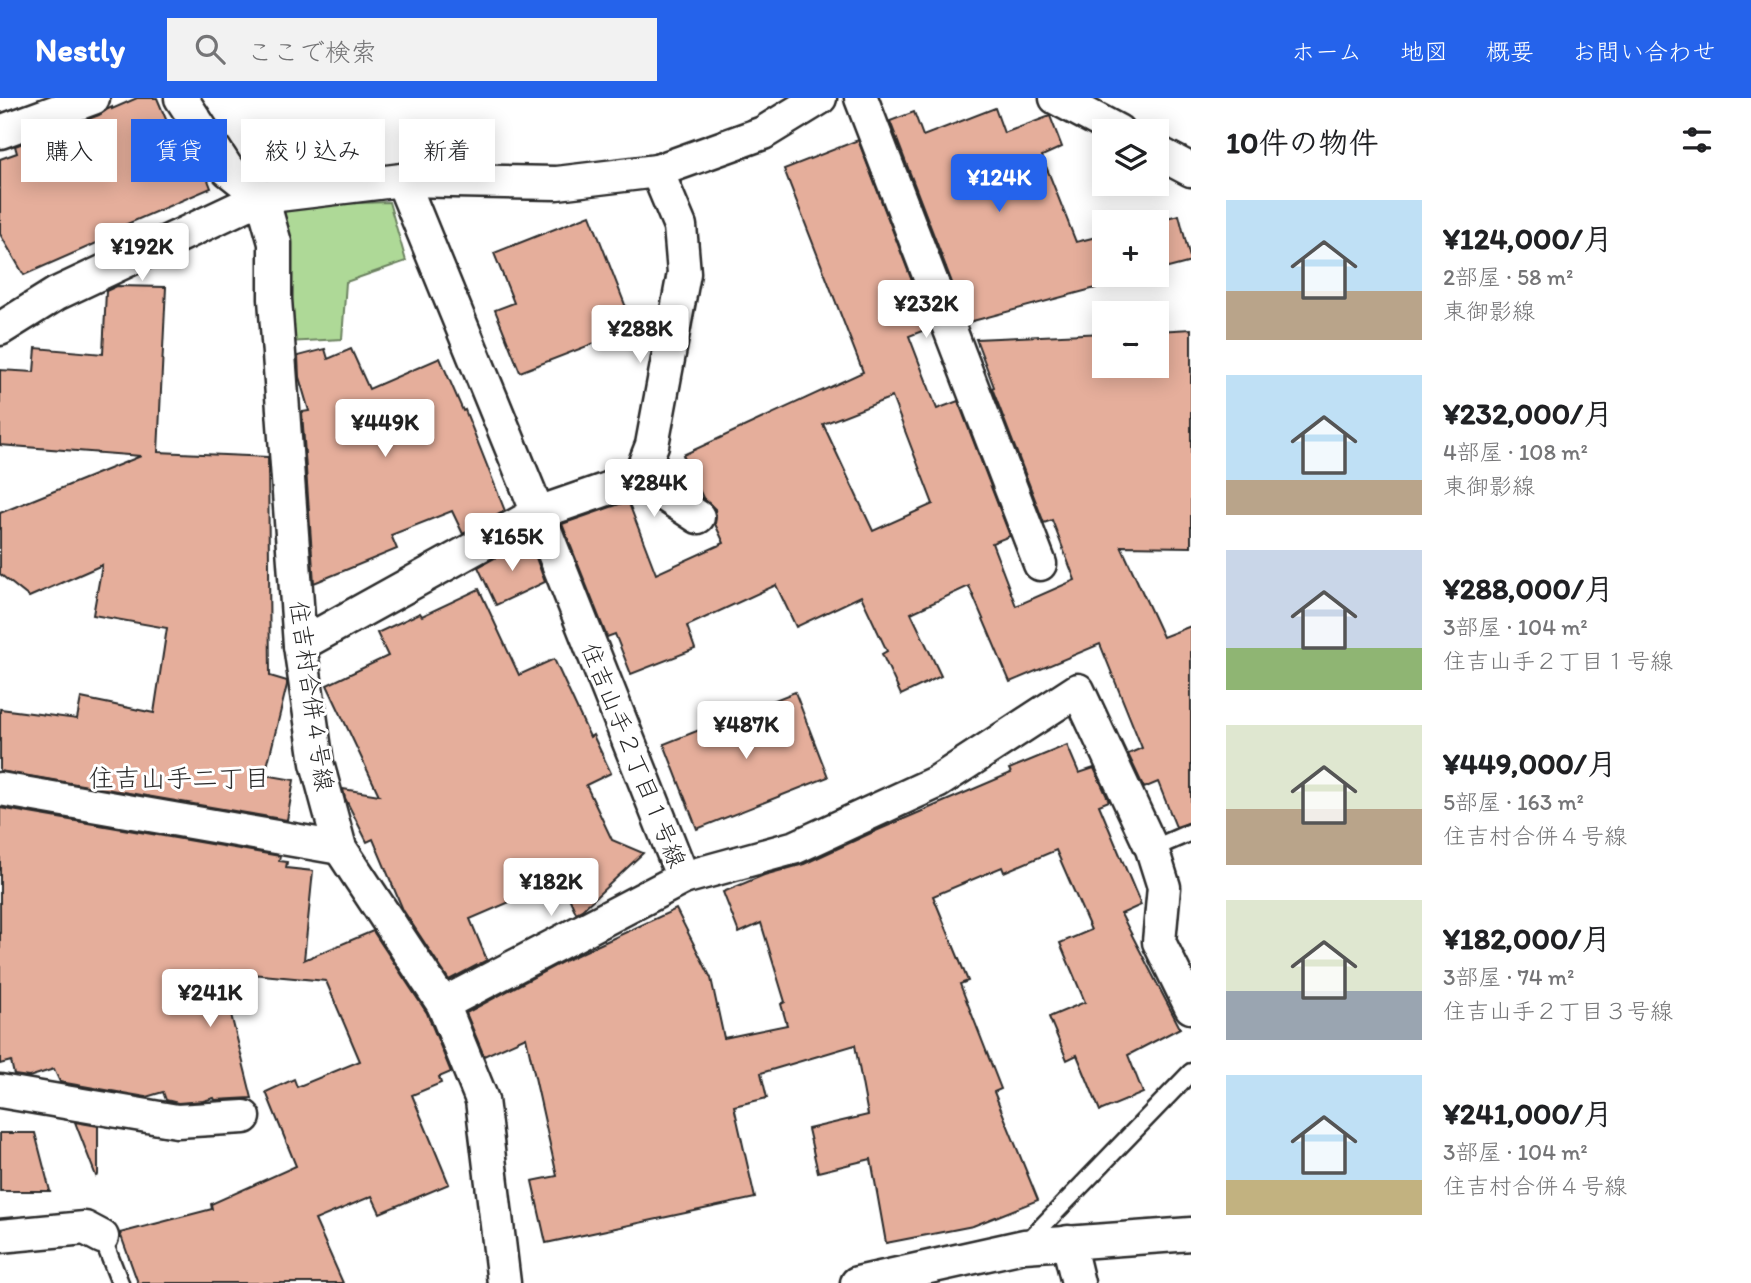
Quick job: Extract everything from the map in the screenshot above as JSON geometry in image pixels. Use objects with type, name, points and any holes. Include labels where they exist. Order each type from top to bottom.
[{"type":"street","points":[[0,132],[93,98]]},
{"type":"street","points":[[181,98],[228,170],[262,197]]},
{"type":"street","points":[[495,182],[557,183],[657,172],[763,133],[820,98]]},
{"type":"street","points":[[861,98],[1040,564]]},
{"type":"street","points":[[1056,98],[1095,119]]},
{"type":"street","points":[[1169,158],[1191,170]]},
{"type":"street","points":[[300,645],[538,513],[639,478],[652,446],[684,273],[680,226],[657,172]]},
{"type":"street","points":[[0,329],[57,294],[262,197],[399,180]]},
{"type":"street","name":"住吉山手２丁目１号線","points":[[403,182],[683,878],[796,847],[937,782],[1078,690],[1152,849],[1164,887],[1159,942],[1191,1007]]},
{"type":"street","name":"住吉村合併４号線","points":[[262,197],[275,243],[275,299],[300,645],[317,763],[340,848],[443,1004],[482,1100],[503,1283]]},
{"type":"street","points":[[639,478],[698,517]]},
{"type":"street","points":[[0,789],[340,848]]},
{"type":"street","points":[[443,1004],[683,878]]},
{"type":"street","points":[[0,1091],[177,1121],[244,1117]]},
{"type":"street","points":[[0,1236],[86,1228],[102,1237]]},
{"type":"street","points":[[857,1283],[1024,1245],[1191,1234]]},
{"type":"street","points":[[1068,1242],[1078,1283]]},
{"type":"lane","points":[[1152,849],[1191,832]]},
{"type":"lane","points":[[1024,1245],[1191,1072]]},
{"type":"lane","points":[[102,1237],[120,1283]]},
{"type":"green space","points":[[389,202],[406,261],[346,282],[342,339],[287,342],[274,206]]},
{"type":"building","points":[[137,98],[157,98],[166,119],[131,119],[131,182],[209,182],[211,188],[113,230],[115,235],[24,275],[0,234],[0,159],[17,153],[15,146],[21,144],[21,182],[117,182],[117,119],[88,119]]},
{"type":"building","points":[[995,108],[1004,133],[1050,116],[1062,147],[1042,156],[1076,242],[1092,238],[1092,287],[1099,287],[969,322],[890,121],[914,112],[923,136]]},
{"type":"building","points":[[858,140],[930,328],[909,336],[937,409],[958,401],[1010,536],[992,543],[1016,606],[1075,580],[1052,520],[1044,523],[976,339],[1092,334],[1092,378],[1169,378],[1169,330],[1191,329],[1191,547],[1121,546],[1163,637],[1191,626],[1191,822],[1176,827],[1158,782],[1144,788],[1128,754],[1142,748],[1100,644],[1010,682],[969,586],[911,613],[941,676],[901,695],[882,654],[887,651],[861,596],[796,627],[776,585],[687,626],[695,649],[631,674],[615,634],[607,637],[562,524],[628,501],[656,574],[724,543],[715,524],[715,509],[703,498],[683,455],[863,372],[784,169]],"holes":[[[892,397],[933,504],[873,531],[823,424]]]},
{"type":"building","points":[[590,215],[634,328],[520,372],[495,310],[514,303],[494,253]]},
{"type":"building","points":[[1179,215],[1191,262],[1169,268],[1169,217]]},
{"type":"building","points":[[117,286],[166,287],[158,452],[268,457],[270,676],[287,681],[287,685],[265,775],[294,780],[287,820],[0,771],[0,709],[77,719],[81,698],[154,713],[167,628],[93,615],[102,565],[29,597],[0,574],[0,513],[141,456],[0,445],[0,370],[34,372],[36,348],[103,354],[106,291]]},
{"type":"building","points":[[325,349],[328,359],[351,349],[369,389],[440,358],[463,411],[465,410],[505,511],[463,534],[452,511],[391,535],[397,549],[314,583],[302,412],[309,411],[299,377],[298,356]]},
{"type":"building","points":[[529,539],[545,582],[496,605],[478,567]]},
{"type":"building","points":[[479,589],[519,675],[554,659],[590,737],[593,735],[611,773],[586,785],[612,840],[643,853],[576,913],[561,880],[470,919],[487,960],[449,980],[403,910],[373,839],[367,842],[345,798],[343,789],[379,795],[327,685],[388,656],[377,633],[420,613],[422,616]]},
{"type":"building","points":[[795,692],[828,777],[697,829],[664,744]]},
{"type":"building","points":[[1067,745],[1079,773],[1094,768],[1109,801],[1099,805],[1141,905],[1121,914],[1180,1028],[1128,1055],[1143,1093],[1100,1111],[1077,1055],[1067,1060],[1049,1017],[1085,1002],[1060,943],[1091,930],[1056,850],[1004,872],[1002,867],[933,896],[968,981],[960,984],[1001,1089],[994,1092],[1038,1200],[973,1226],[886,1243],[871,1159],[818,1172],[808,1129],[868,1115],[855,1045],[761,1073],[767,1098],[734,1106],[755,1198],[546,1243],[532,1181],[557,1176],[526,1037],[484,1056],[466,1013],[564,961],[676,909],[711,978],[724,1038],[787,1025],[781,1004],[785,1002],[761,923],[739,933],[723,892],[764,875],[804,864],[1011,773],[1009,769]]},
{"type":"building","points":[[0,808],[280,856],[279,861],[287,862],[286,868],[313,871],[304,960],[373,931],[427,1013],[451,1072],[439,1077],[441,1083],[412,1095],[449,1184],[380,1213],[372,1196],[315,1220],[343,1283],[138,1283],[120,1233],[212,1209],[211,1204],[296,1166],[266,1092],[294,1079],[297,1087],[360,1061],[326,981],[220,971],[252,1098],[214,1098],[178,1103],[166,1100],[163,1092],[146,1097],[60,1082],[54,1069],[29,1077],[14,1075],[11,1061],[0,1064]]},
{"type":"building","points":[[75,1122],[98,1126],[96,1176]]},
{"type":"building","points":[[0,1133],[35,1133],[50,1191],[0,1191]]},
{"type":"district","name":"住吉山手二丁目","points":[[179,778]]}]
